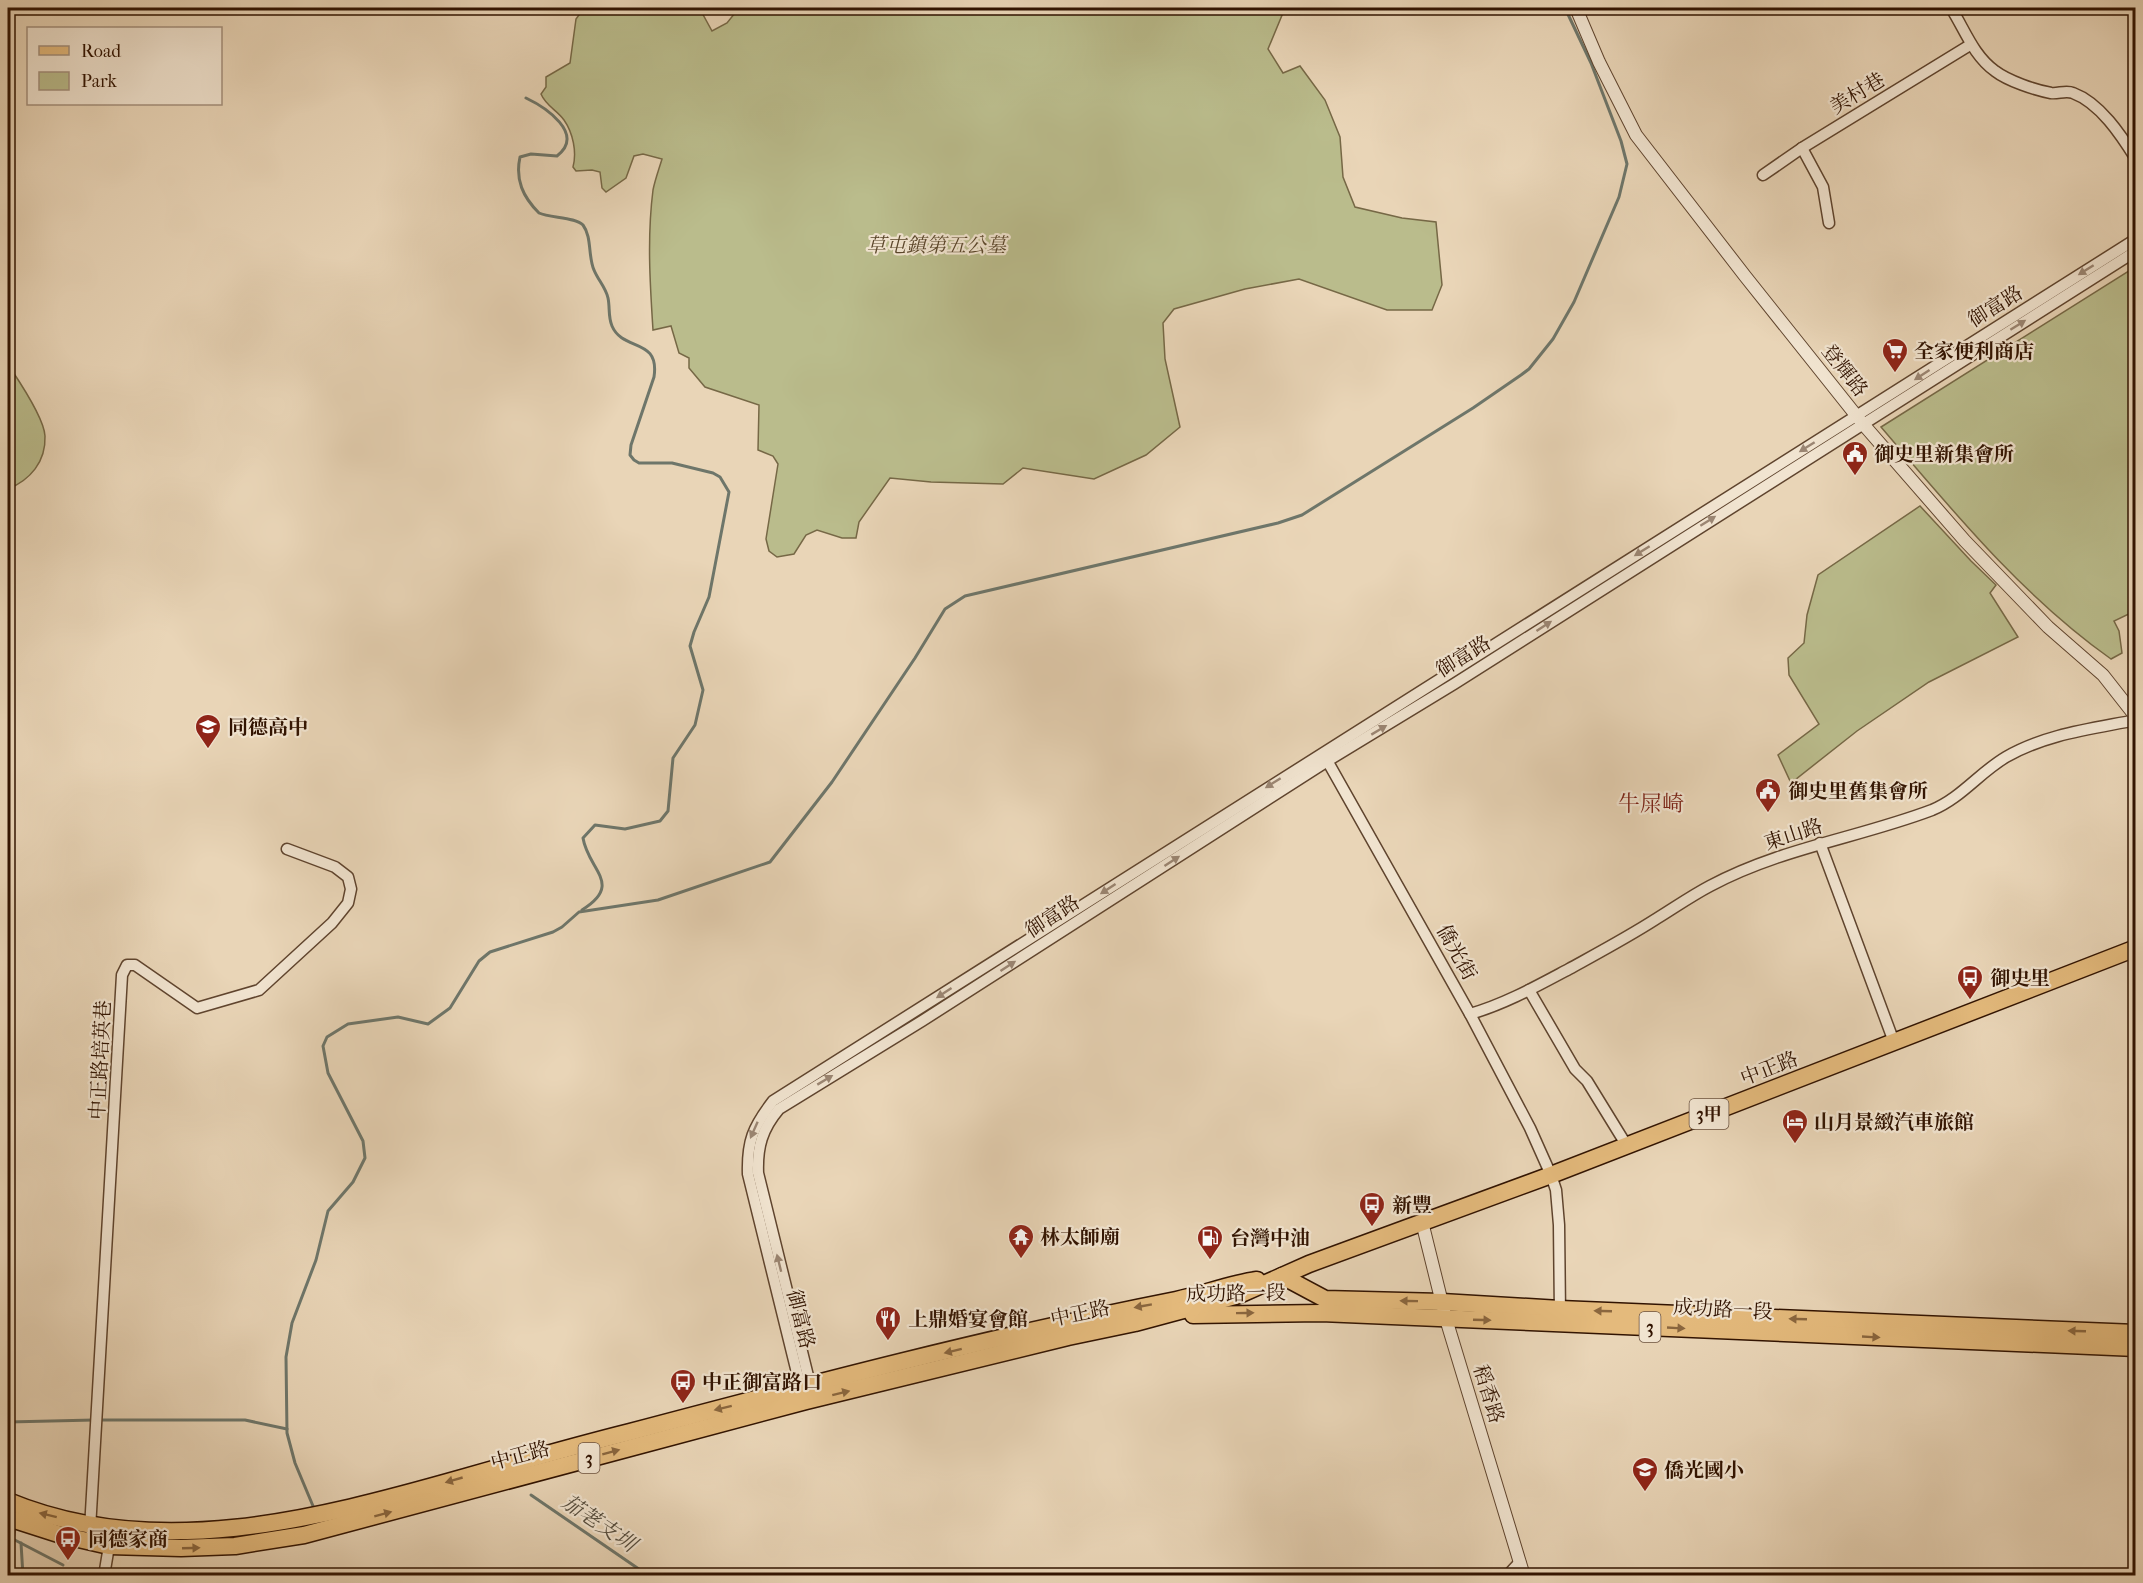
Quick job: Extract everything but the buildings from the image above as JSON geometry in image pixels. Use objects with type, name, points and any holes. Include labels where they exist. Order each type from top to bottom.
[{"type":"main road","name":"中正路","points":[[9,1519],[90,1533],[112,1528],[181,1532],[301,1518],[376,1502],[629,1432],[805,1392],[1165,1316],[1239,1295],[1310,1264],[1627,1146],[2136,948]]},
{"type":"main road","name":"中正路","points":[[8,1502],[90,1533],[109,1546],[181,1548],[235,1546],[304,1535],[805,1392],[1116,1311],[1180,1299],[1242,1282],[1282,1276]]},
{"type":"main road","name":"成功路一段","points":[[1282,1276],[1325,1299],[1442,1302],[1561,1316],[2136,1348]]},
{"type":"main road","name":"成功路一段","points":[[1165,1316],[1321,1313],[1446,1319],[1561,1316],[2136,1333]]},
{"type":"street","name":"登輝路","points":[[1576,8],[1599,62],[1636,135],[1859,420],[1965,541],[2048,627],[2103,675],[2136,719]]},
{"type":"street","points":[[1951,8],[1970,45],[1994,71],[2010,80],[2051,93],[2071,92],[2091,103],[2125,140],[2136,159]]},
{"type":"street","name":"美村巷","points":[[1763,175],[1802,148],[1970,45]]},
{"type":"street","points":[[1802,148],[1823,188],[1829,223]]},
{"type":"street","name":"御富路","points":[[1859,420],[2136,239]]},
{"type":"street","name":"御富路","points":[[805,1392],[758,1173],[758,1148],[768,1122],[779,1109],[932,1014],[1325,756],[1859,420],[2136,251]]},
{"type":"street","name":"東山路","points":[[1470,1014],[1529,990],[1626,937],[1711,885],[1773,858],[1880,828],[1950,802],[2006,757],[2047,738],[2136,719]]},
{"type":"street","name":"僑光街","points":[[1325,756],[1470,1014],[1530,1128],[1551,1175],[1556,1190],[1559,1225],[1561,1316]]},
{"type":"street","points":[[1820,843],[1894,1042]]},
{"type":"street","name":"中正路培英巷","points":[[90,1533],[122,975],[127,965],[135,964],[197,1008],[259,990],[332,923],[348,903],[351,889],[348,877],[335,867],[288,849]]},
{"type":"street","points":[[1529,990],[1575,1069],[1587,1081],[1627,1146]]},
{"type":"street","name":"稻香路","points":[[1422,1222],[1446,1319],[1524,1575]]},
{"type":"street","points":[[8,1537],[9,1519]]},
{"type":"street","points":[[104,1575],[112,1528]]},
{"type":"street","points":[[1507,1575],[1520,1562]]},
{"type":"green space","name":"草屯鎮第五公墓","points":[[584,8],[658,8],[668,12],[701,11],[712,31],[727,23],[739,8],[1285,8],[1268,49],[1283,73],[1300,66],[1325,100],[1340,137],[1343,177],[1355,207],[1402,218],[1436,222],[1442,285],[1432,310],[1387,310],[1299,279],[1245,289],[1174,309],[1163,323],[1165,359],[1180,427],[1146,455],[1094,479],[1023,468],[1003,484],[931,482],[890,478],[859,522],[856,538],[842,538],[817,530],[806,535],[794,554],[777,557],[769,551],[766,539],[778,464],[773,456],[758,450],[759,405],[705,387],[689,368],[689,358],[679,353],[671,326],[653,330],[650,225],[653,190],[662,159],[643,154],[634,156],[626,178],[606,192],[602,188],[600,172],[576,171],[573,167],[574,149],[570,131],[564,120],[541,94],[546,87],[546,77],[570,63],[576,19]]},
{"type":"green space","points":[[2135,267],[2135,611],[2114,621],[2119,631],[2122,653],[2111,659],[2078,634],[2018,580],[1881,427]]},
{"type":"green space","points":[[8,368],[11,369],[41,420],[45,445],[40,462],[30,475],[8,489]]},
{"type":"green space","points":[[1920,506],[1996,585],[1990,593],[2018,637],[1929,682],[1857,731],[1791,783],[1778,755],[1819,724],[1789,675],[1788,658],[1804,643],[1807,615],[1818,575]]},
{"type":"waterway","points":[[313,1506],[295,1463],[287,1433],[286,1357],[292,1323],[316,1260],[328,1211],[353,1182],[365,1158],[363,1141],[328,1073],[323,1046],[327,1037],[348,1024],[398,1017],[428,1024],[450,1008],[479,961],[490,952],[553,932],[579,912],[658,900],[770,862],[832,782],[945,609],[965,596],[1278,523],[1302,515],[1473,408],[1529,369],[1553,339],[1574,302],[1619,197],[1627,164],[1621,141],[1591,63],[1565,8]]},
{"type":"waterway","points":[[526,98],[560,122],[567,139],[565,148],[557,156],[531,154],[520,157],[519,173],[522,188],[539,213],[575,220],[583,225],[588,235],[592,265],[607,294],[612,326],[617,334],[646,350],[652,356],[654,377],[631,445],[630,455],[639,463],[672,463],[713,473],[720,477],[729,492],[709,597],[690,646],[703,690],[695,725],[673,758],[668,811],[660,821],[625,829],[595,825],[583,838],[602,884],[601,892],[582,910]]},
{"type":"waterway","points":[[8,1422],[94,1420]]},
{"type":"waterway","points":[[100,1420],[245,1420],[287,1429]]},
{"type":"waterway","name":"茄荖支圳","points":[[531,1495],[649,1576]]},
{"type":"waterway","points":[[11,1538],[63,1565]]},
{"type":"waterway","points":[[21,1543],[23,1576]]},
{"type":"place","name":"全家便利商店","points":[[1895,374]]},
{"type":"place","name":"御史里新集會所","points":[[1855,477]]},
{"type":"place","name":"同德高中","points":[[208,750]]},
{"type":"place","name":"御史里舊集會所","points":[[1768,814]]},
{"type":"place","name":"御史里","points":[[1970,1001]]},
{"type":"place","name":"山月景緻汽車旅館","points":[[1795,1145]]},
{"type":"place","name":"新豐","points":[[1372,1228]]},
{"type":"place","name":"林太師廟","points":[[1021,1260]]},
{"type":"place","name":"台灣中油","points":[[1210,1261]]},
{"type":"place","name":"上鼎婚宴會館","points":[[888,1342]]},
{"type":"place","name":"中正御富路口","points":[[683,1405]]},
{"type":"place","name":"僑光國小","points":[[1645,1493]]},
{"type":"place","name":"同德家商","points":[[68,1562]]},
{"type":"district","name":"牛屎崎","points":[[1651,803]]}]
